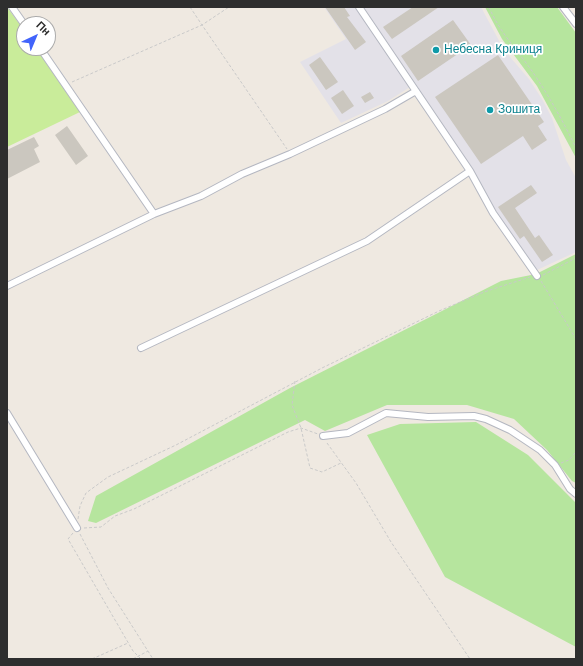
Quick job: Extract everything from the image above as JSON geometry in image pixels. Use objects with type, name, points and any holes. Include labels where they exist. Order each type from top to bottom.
[{"type":"street","points":[[12,7],[18,16]]},
{"type":"street","points":[[358,7],[470,171],[493,213],[537,276]]},
{"type":"street","points":[[563,7],[576,24]]},
{"type":"street","points":[[46,56],[154,214]]},
{"type":"street","points":[[7,286],[154,214],[201,196],[242,174],[290,154],[385,109],[416,91]]},
{"type":"street","points":[[141,348],[367,241],[470,171]]},
{"type":"street","points":[[7,413],[77,528]]},
{"type":"street","points":[[323,436],[348,433],[386,413],[428,417],[474,416],[486,419],[510,430],[540,450],[555,465],[570,489],[576,494]]},
{"type":"path","points":[[190,7],[290,154]]},
{"type":"path","points":[[66,85],[202,25],[229,7]]},
{"type":"path","points":[[489,7],[517,53],[531,70],[557,109],[576,148]]},
{"type":"path","points":[[141,659],[128,642],[68,539],[77,528],[80,506],[86,493],[108,477],[176,445],[295,381],[484,292],[526,278],[546,275],[576,258]]},
{"type":"path","points":[[537,276],[576,339]]},
{"type":"path","points":[[295,381],[292,405],[301,428],[310,468],[322,472],[341,462]]},
{"type":"path","points":[[77,528],[101,527],[115,516],[288,432],[301,428],[323,436],[391,542],[470,659]]},
{"type":"path","points":[[555,465],[569,460],[576,452]]},
{"type":"path","points":[[77,528],[108,588],[153,659]]},
{"type":"path","points":[[92,659],[128,642]]},
{"type":"path","points":[[133,659],[148,650]]},
{"type":"shaded area","points":[[324,7],[481,7],[504,50],[529,79],[542,99],[552,118],[566,160],[576,178],[576,252],[537,270],[494,209],[489,210],[461,164],[410,87],[388,101],[341,123],[300,62],[346,39]]},
{"type":"green space","points":[[7,7],[16,19],[16,56],[42,56],[80,112],[7,147]]},
{"type":"green space","points":[[485,7],[557,7],[576,33],[576,158],[537,86],[502,39]]},
{"type":"green space","points":[[576,254],[576,483],[572,481],[547,450],[514,419],[467,405],[387,405],[325,431],[305,420],[96,523],[88,521],[96,496],[290,388],[501,281],[536,274]]},
{"type":"green space","points":[[476,422],[528,455],[576,503],[576,647],[445,577],[367,435],[400,424]]},
{"type":"building","points":[[325,7],[344,7],[350,16],[347,17],[366,42],[355,50]]},
{"type":"building","points":[[413,7],[439,7],[392,39],[383,27]]},
{"type":"building","name":"Небесна Криниця","points":[[453,20],[471,45],[418,81],[401,56]]},
{"type":"building","name":"Зошита","points":[[498,55],[544,122],[538,126],[547,140],[532,150],[523,136],[481,164],[435,97]]},
{"type":"building","points":[[320,57],[338,82],[326,90],[309,65]]},
{"type":"building","points":[[343,90],[354,106],[342,114],[331,98]]},
{"type":"building","points":[[370,92],[374,98],[365,103],[361,97]]},
{"type":"building","points":[[67,126],[88,156],[76,165],[55,135]]},
{"type":"building","points":[[34,137],[39,146],[34,149],[40,162],[7,179],[7,150]]},
{"type":"building","points":[[531,185],[537,193],[515,208],[535,238],[539,235],[553,255],[542,262],[524,236],[520,239],[498,207]]},
{"type":"place","name":"Небесна Криниця","points":[[436,50]]},
{"type":"place","name":"Зошита","points":[[490,110]]}]
